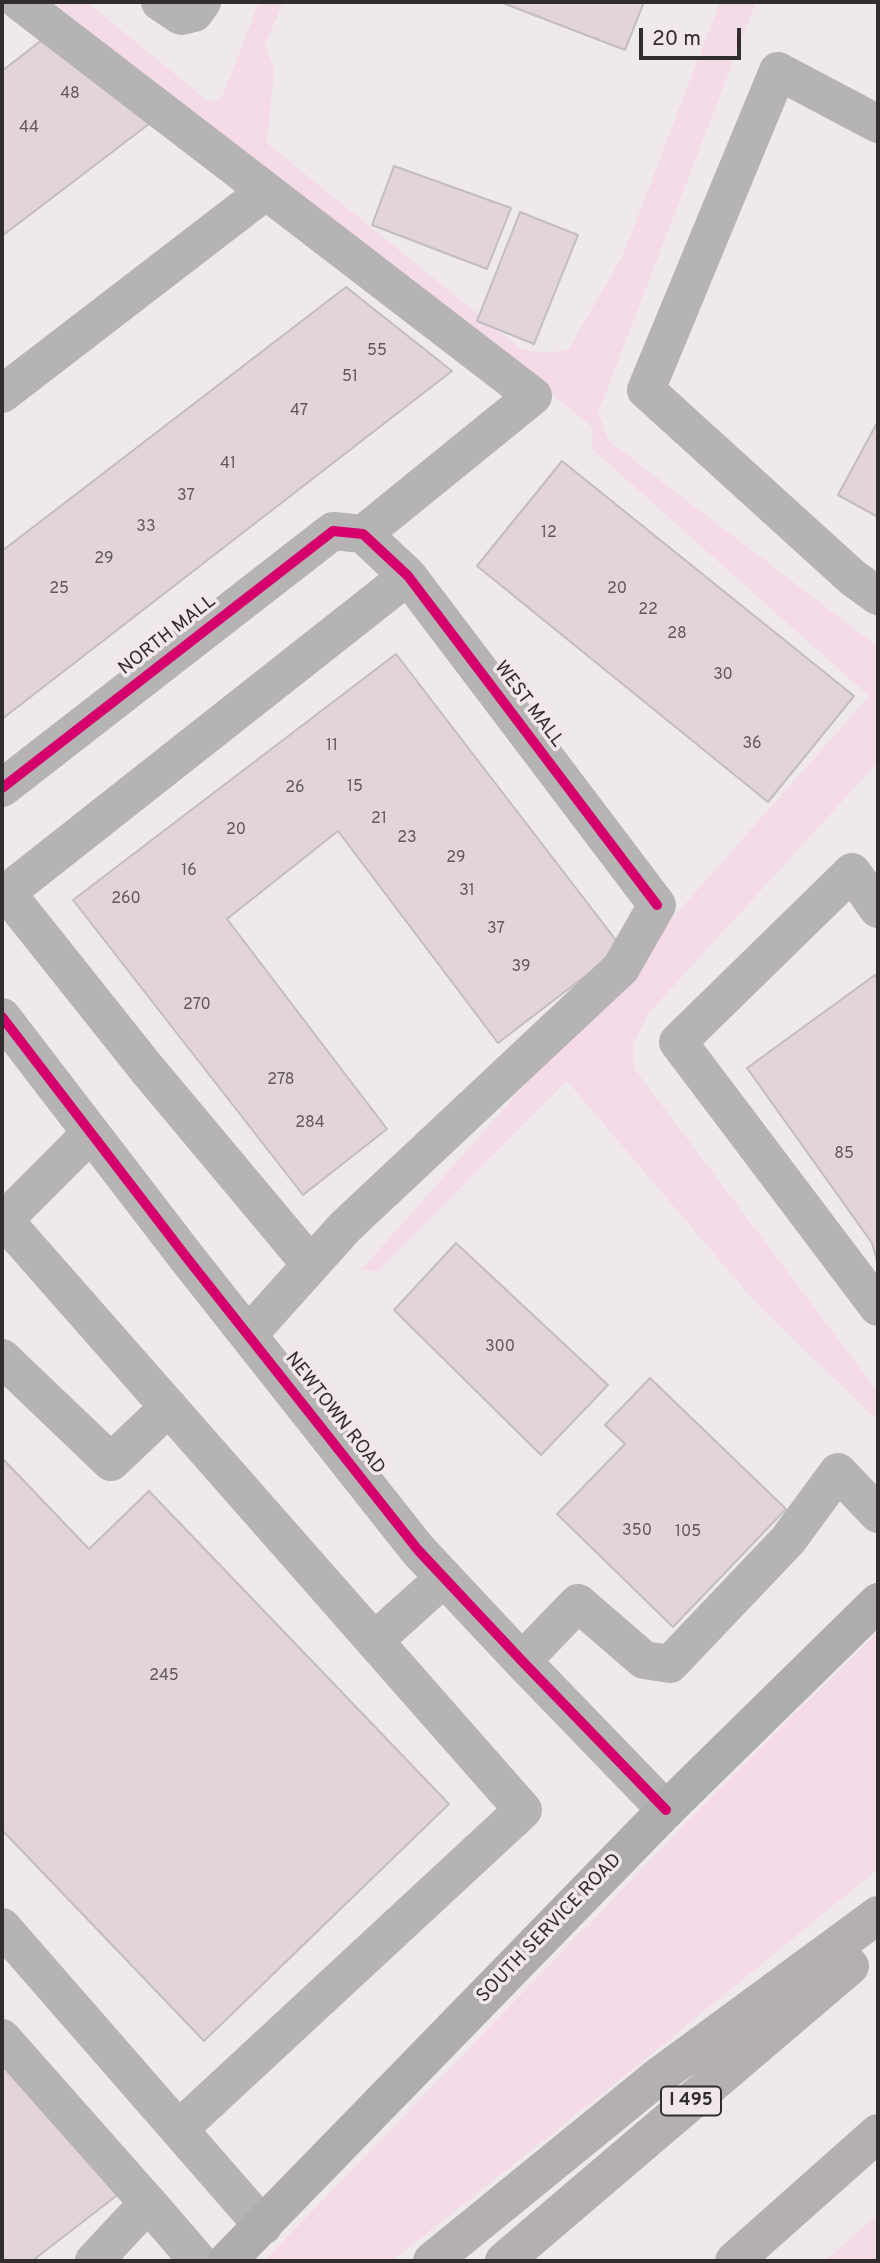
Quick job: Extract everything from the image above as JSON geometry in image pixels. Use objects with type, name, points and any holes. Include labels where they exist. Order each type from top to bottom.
[{"type":"highway","points":[[432,2261],[659,2076],[878,1915]]},
{"type":"highway","name":"I 495","points":[[504,2261],[878,1942]]},
{"type":"highway","points":[[734,2261],[878,2133]]},
{"type":"main road","name":"SOUTH SERVICE ROAD","points":[[227,2261],[666,1810],[878,1602]]},
{"type":"street","points":[[20,2],[533,397],[362,534]]},
{"type":"street","points":[[160,2],[181,16],[194,13],[202,2]]},
{"type":"street","points":[[878,124],[778,71],[646,390],[853,578],[878,596]]},
{"type":"street","points":[[2,394],[266,191]]},
{"type":"street","name":"NORTH MALL","points":[[2,788],[333,531],[362,534]]},
{"type":"street","name":"WEST MALL","points":[[311,1265],[345,1227],[621,968],[657,905],[408,576],[362,534]]},
{"type":"street","points":[[248,1335],[311,1265],[4,894],[408,576]]},
{"type":"street","points":[[878,909],[852,872],[678,1042],[878,1307]]},
{"type":"street","name":"NEWTOWN ROAD","points":[[2,1017],[418,1549],[666,1810]]},
{"type":"street","points":[[91,1133],[3,1221],[523,1810],[179,2129]]},
{"type":"street","points":[[2,1358],[111,1462],[169,1407]]},
{"type":"street","points":[[522,1661],[578,1604],[644,1660],[670,1664],[788,1540],[838,1472],[878,1514]]},
{"type":"street","points":[[374,1641],[444,1578]]},
{"type":"street","points":[[2,1927],[262,2227]]},
{"type":"street","points":[[2,2038],[198,2261]]},
{"type":"street","points":[[94,2261],[148,2203]]},
{"type":"shaded area","points":[[53,2],[87,2],[208,101],[221,100],[259,2],[283,2],[265,45],[274,69],[267,143],[521,349],[542,353],[568,350],[623,255],[720,2],[756,2],[598,413],[609,441],[878,647],[878,762],[648,1014],[633,1045],[634,1068],[878,1392],[878,1421],[756,1303],[567,1081],[377,1272],[362,1269],[869,696],[592,449],[592,427],[367,245],[223,142]]},
{"type":"shaded area","points":[[878,1632],[878,1869],[392,2261],[264,2261],[715,1793]]},
{"type":"shaded area","points":[[878,2214],[878,2257],[873,2261],[825,2261]]},
{"type":"building","points":[[500,2],[644,2],[625,50]]},
{"type":"building","points":[[43,39],[149,124],[2,236],[2,71]]},
{"type":"building","points":[[394,166],[511,208],[487,269],[372,225]]},
{"type":"building","points":[[520,212],[578,235],[534,344],[477,321]]},
{"type":"building","points":[[346,287],[452,371],[2,719],[2,551]]},
{"type":"building","points":[[878,421],[878,517],[838,495]]},
{"type":"building","points":[[562,461],[854,696],[768,802],[477,566]]},
{"type":"building","points":[[396,654],[622,948],[498,1043],[338,831],[227,919],[387,1129],[303,1195],[73,900]]},
{"type":"building","points":[[875,975],[878,981],[878,1264],[872,1243],[747,1068]]},
{"type":"building","points":[[456,1243],[608,1385],[541,1455],[394,1310]]},
{"type":"building","points":[[650,1378],[786,1509],[673,1627],[557,1514],[625,1444],[605,1425]]},
{"type":"building","points":[[2,1458],[89,1549],[149,1491],[449,1804],[204,2041],[2,1830]]},
{"type":"building","points":[[2,2049],[120,2193],[32,2261],[2,2261]]},
{"type":"cycle path","points":[[2,788],[333,531],[363,534],[408,576],[657,905]]},
{"type":"cycle path","points":[[2,1017],[187,1258],[418,1550],[666,1810]]}]
